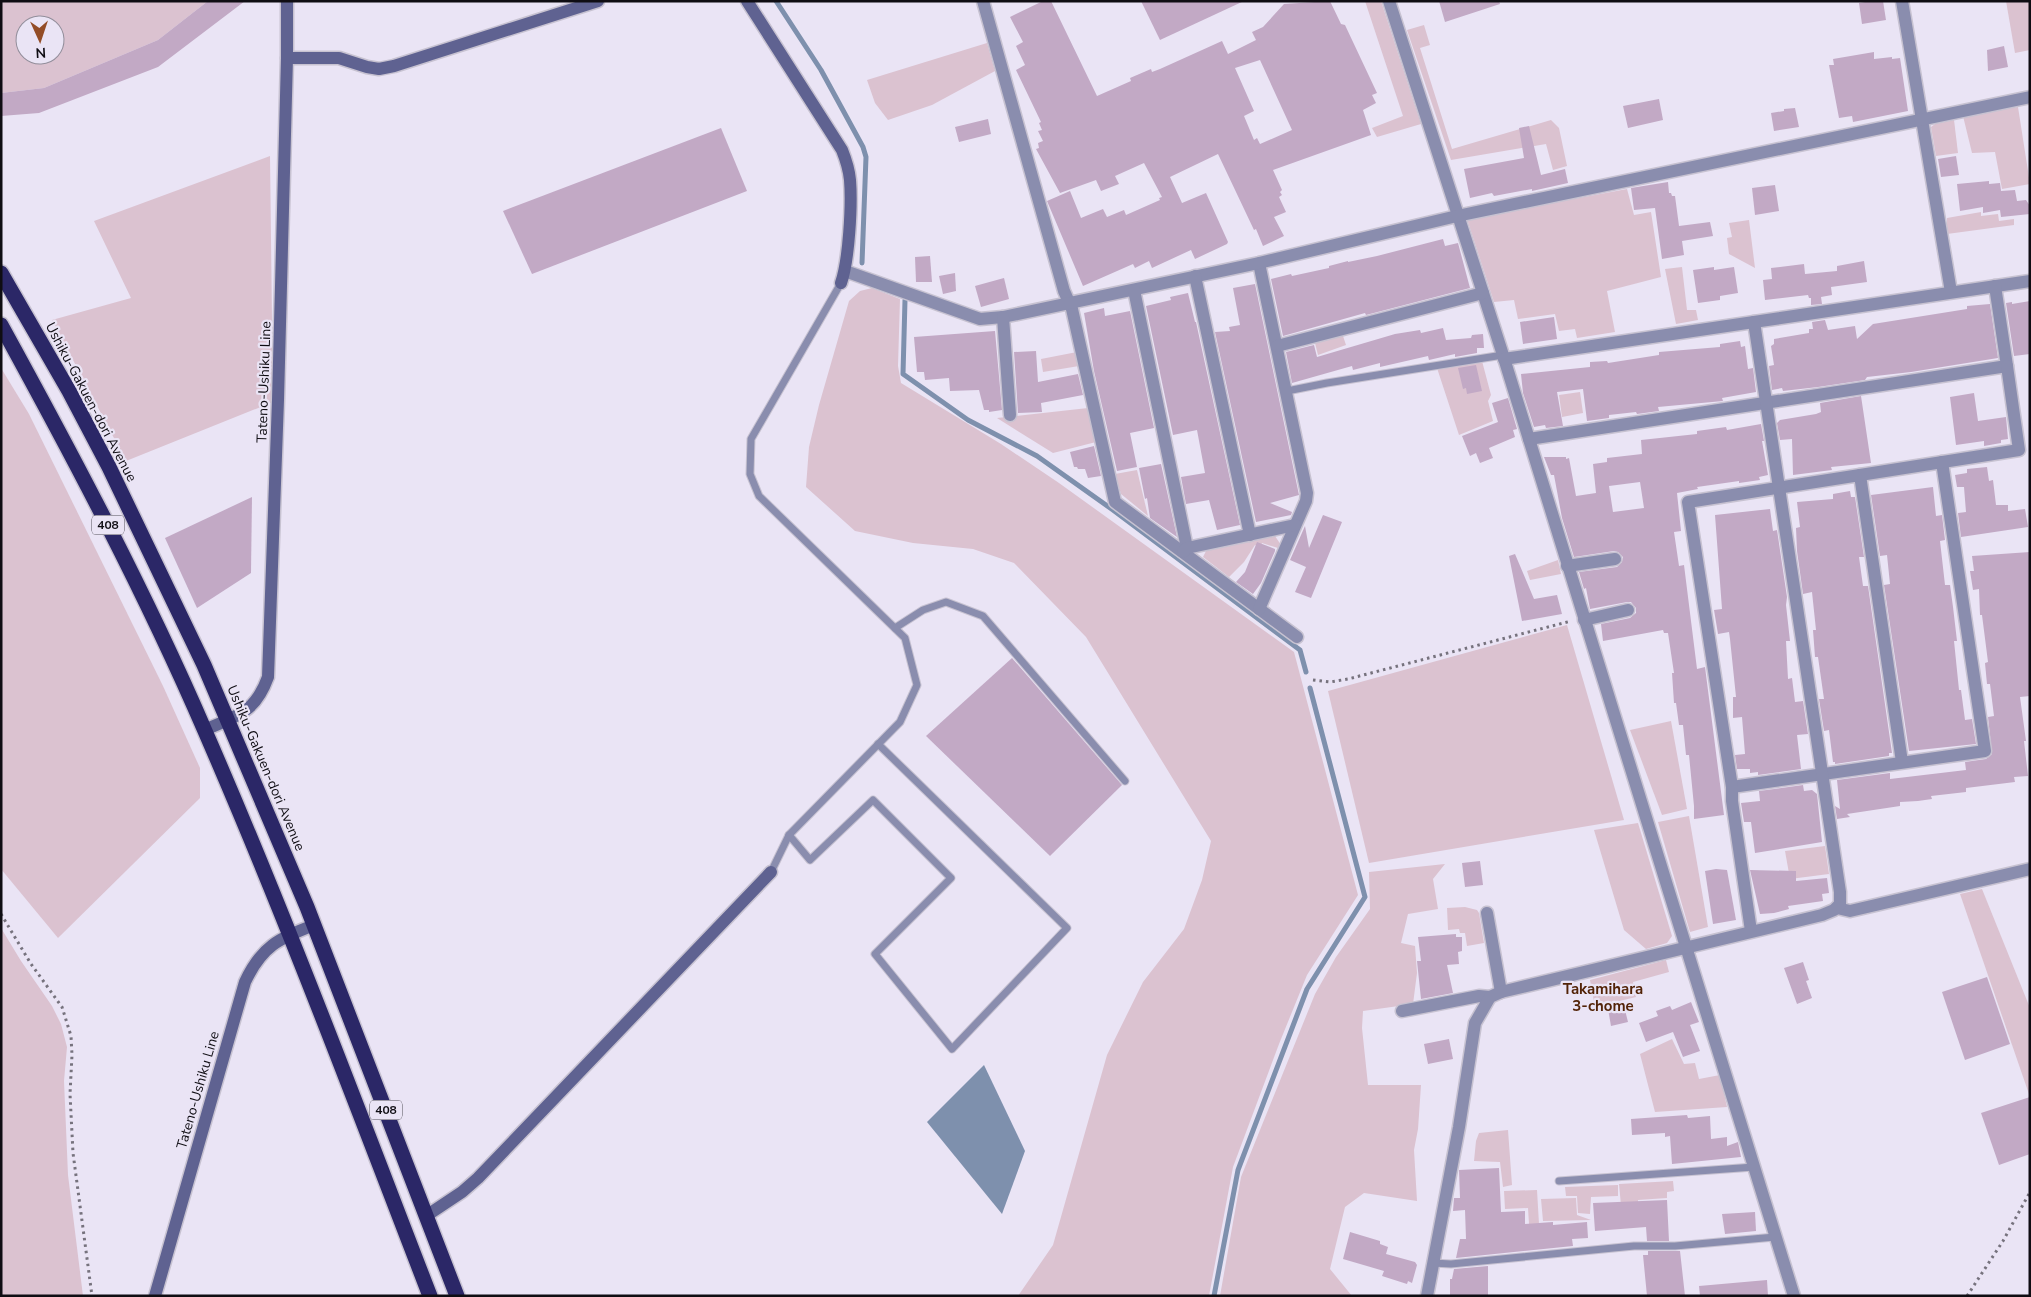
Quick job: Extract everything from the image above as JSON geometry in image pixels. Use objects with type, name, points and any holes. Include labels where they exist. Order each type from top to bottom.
[{"type":"highway","name":"Ushiku-Gakuen-dori Avenue","points":[[1,273],[69,391],[109,467],[228,720],[314,924],[457,1296]]},
{"type":"highway","name":"408","points":[[1,326],[45,404],[117,543],[205,730],[290,934],[430,1296]]},
{"type":"main road","name":"Tateno-Ushiku Line","points":[[205,730],[228,720],[255,704],[268,677],[278,400],[287,1]]},
{"type":"main road","points":[[287,58],[339,58],[368,68],[379,69],[394,66],[598,1]]},
{"type":"main road","points":[[747,1],[842,150],[848,165],[850,180],[845,271],[841,283]]},
{"type":"main road","points":[[426,1216],[462,1192],[478,1178],[771,872]]},
{"type":"main road","name":"Tateno-Ushiku Line","points":[[155,1296],[244,982],[253,965],[272,944],[314,924]]},
{"type":"street","points":[[983,1],[1064,291],[1070,302],[1115,502],[1185,550],[1297,637]]},
{"type":"street","points":[[1389,1],[1529,439],[1794,1296]]},
{"type":"street","points":[[1902,1],[1951,292]]},
{"type":"street","points":[[845,271],[980,320],[1003,317],[1259,263],[1457,216],[2030,97]]},
{"type":"street","points":[[1259,263],[1307,486],[1306,501],[1260,609]]},
{"type":"street","points":[[1195,276],[1250,535]]},
{"type":"street","points":[[1503,357],[2030,281]]},
{"type":"street","points":[[1751,931],[1732,801],[1732,787],[1688,502],[2019,450],[1996,286]]},
{"type":"street","points":[[1134,290],[1185,550]]},
{"type":"street","points":[[1277,346],[1483,293]]},
{"type":"street","points":[[1003,317],[1010,415]]},
{"type":"street","points":[[1754,322],[1841,900],[1837,908]]},
{"type":"street","points":[[1529,439],[2007,366]]},
{"type":"street","points":[[1732,787],[1985,751],[1942,462]]},
{"type":"street","points":[[1860,475],[1902,762]]},
{"type":"street","points":[[1185,550],[1295,525]]},
{"type":"street","points":[[1567,566],[1615,559]]},
{"type":"street","points":[[1584,619],[1628,610]]},
{"type":"street","points":[[1402,1011],[1479,996],[1496,995],[1822,915],[1837,908],[1850,911],[2030,869]]},
{"type":"street","points":[[1427,1296],[1466,1088],[1475,1023],[1496,995],[1487,913]]},
{"type":"lane","points":[[771,872],[789,835],[900,722],[917,685],[906,638],[759,496],[750,474],[751,439],[841,283]]},
{"type":"lane","points":[[1287,391],[1326,383],[1503,357]]},
{"type":"lane","points":[[894,628],[923,610],[946,602],[983,616],[1125,781]]},
{"type":"lane","points":[[789,835],[810,860],[873,800],[951,878],[875,954],[952,1049],[1067,928],[878,744]]},
{"type":"lane","points":[[1559,1181],[1754,1167]]},
{"type":"lane","points":[[1433,1263],[1451,1264],[1634,1246],[1675,1246],[1775,1236]]},
{"type":"path","points":[[1313,680],[1330,682],[1348,679],[1584,619]]},
{"type":"path","points":[[1,914],[31,964],[62,1007],[71,1036],[70,1094],[73,1153],[92,1296]]},
{"type":"path","points":[[1967,1296],[2003,1240],[2030,1192]]},
{"type":"shaded area","points":[[1,1],[208,1],[158,40],[44,88],[1,93]]},
{"type":"shaded area","points":[[1365,1],[1381,1],[1421,124],[1377,137],[1372,128],[1403,116]]},
{"type":"shaded area","points":[[2006,1],[2030,1],[2030,50],[2015,53]]},
{"type":"shaded area","points":[[1424,25],[1430,45],[1420,48],[1452,149],[1551,120],[1559,128],[1567,166],[1553,170],[1546,144],[1451,160],[1407,30]]},
{"type":"shaded area","points":[[987,43],[995,71],[932,105],[888,120],[875,103],[867,80]]},
{"type":"shaded area","points":[[2018,107],[2030,184],[2002,189],[1995,152],[1972,153],[1963,116]]},
{"type":"shaded area","points":[[1954,120],[1958,153],[1936,156],[1931,127],[1935,124]]},
{"type":"shaded area","points":[[270,156],[273,402],[126,461],[52,320],[131,298],[94,221]]},
{"type":"shaded area","points":[[1627,189],[1634,215],[1651,212],[1661,277],[1607,291],[1615,332],[1577,338],[1575,329],[1559,331],[1555,314],[1518,319],[1514,300],[1494,302],[1467,219]]},
{"type":"shaded area","points":[[1981,212],[1981,216],[1998,214],[1999,221],[2014,219],[2014,225],[1947,234],[1947,218]]},
{"type":"shaded area","points":[[1749,220],[1755,268],[1729,254],[1727,238],[1732,237],[1729,223]]},
{"type":"shaded area","points":[[1682,267],[1687,310],[1696,310],[1698,320],[1676,324],[1665,269]]},
{"type":"shaded area","points":[[872,288],[900,299],[898,366],[901,383],[1001,444],[1059,483],[1294,652],[1358,895],[1307,975],[1233,1167],[1209,1296],[1018,1296],[1053,1245],[1107,1055],[1143,982],[1184,929],[1202,880],[1211,841],[1086,637],[1014,563],[973,549],[913,543],[855,531],[806,487],[809,447],[849,301],[860,291]]},
{"type":"shaded area","points":[[1343,336],[1346,345],[1318,355],[1315,343]]},
{"type":"shaded area","points":[[1077,352],[1079,366],[1043,372],[1041,359]]},
{"type":"shaded area","points":[[1482,361],[1491,395],[1488,401],[1493,421],[1459,435],[1437,368]]},
{"type":"shaded area","points":[[1,368],[29,414],[163,686],[200,768],[200,798],[58,938],[1,869]]},
{"type":"shaded area","points":[[1580,392],[1583,413],[1562,417],[1559,395]]},
{"type":"shaded area","points":[[1088,408],[1096,442],[1053,453],[997,418]]},
{"type":"shaded area","points":[[1137,470],[1148,516],[1121,494],[1115,474]]},
{"type":"shaded area","points":[[1275,536],[1281,545],[1278,548],[1262,543],[1260,547],[1255,545],[1244,562],[1229,577],[1203,557],[1206,551]]},
{"type":"shaded area","points":[[1558,560],[1561,574],[1530,580],[1527,571]]},
{"type":"shaded area","points":[[1567,625],[1624,820],[1369,863],[1328,691]]},
{"type":"shaded area","points":[[1671,721],[1687,809],[1662,815],[1630,730]]},
{"type":"shaded area","points":[[1689,816],[1708,927],[1690,932],[1658,822]]},
{"type":"shaded area","points":[[1638,823],[1672,936],[1667,943],[1646,949],[1624,930],[1594,830]]},
{"type":"shaded area","points":[[1825,846],[1829,874],[1790,879],[1785,851]]},
{"type":"shaded area","points":[[1445,864],[1433,879],[1438,909],[1408,914],[1401,943],[1415,946],[1417,973],[1413,1004],[1363,1011],[1362,1028],[1368,1085],[1421,1085],[1418,1129],[1414,1150],[1417,1201],[1364,1193],[1345,1207],[1330,1269],[1352,1296],[1220,1296],[1241,1177],[1315,994],[1336,957],[1370,909],[1369,872]]},
{"type":"shaded area","points":[[1982,889],[2030,1008],[2030,1097],[1960,894]]},
{"type":"shaded area","points":[[1465,907],[1477,910],[1479,913],[1484,943],[1467,946],[1465,933],[1460,933],[1459,929],[1448,930],[1447,908]]},
{"type":"shaded area","points":[[1,928],[52,1006],[61,1024],[67,1047],[64,1081],[68,1175],[83,1296],[1,1296]]},
{"type":"shaded area","points":[[1666,960],[1669,972],[1633,982],[1636,997],[1595,1007],[1590,980]]},
{"type":"shaded area","points":[[1672,1039],[1684,1064],[1695,1063],[1699,1079],[1720,1075],[1727,1107],[1655,1112],[1640,1054]]},
{"type":"shaded area","points":[[1508,1130],[1512,1185],[1503,1187],[1500,1162],[1474,1161],[1476,1141],[1479,1133]]},
{"type":"shaded area","points":[[1673,1181],[1674,1191],[1667,1192],[1667,1198],[1638,1200],[1638,1214],[1622,1216],[1619,1184]]},
{"type":"shaded area","points":[[1618,1185],[1618,1196],[1591,1197],[1590,1214],[1578,1213],[1577,1196],[1566,1196],[1565,1187]]},
{"type":"shaded area","points":[[1537,1190],[1539,1224],[1529,1224],[1528,1208],[1505,1209],[1504,1191]]},
{"type":"shaded area","points":[[1576,1198],[1577,1215],[1591,1220],[1543,1221],[1541,1199]]},
{"type":"water","points":[[984,1065],[1025,1151],[1002,1214],[927,1122]]},
{"type":"building","points":[[208,1],[245,1],[158,67],[39,113],[1,116],[1,93],[44,88],[158,40]]},
{"type":"building","points":[[1043,1],[1051,1],[1097,96],[1131,81],[1130,78],[1151,69],[1152,72],[1160,69],[1222,41],[1228,54],[1256,40],[1252,32],[1263,27],[1284,4],[1330,1],[1341,24],[1345,25],[1377,93],[1372,95],[1376,103],[1363,110],[1371,135],[1273,170],[1282,190],[1280,192],[1282,195],[1279,197],[1286,212],[1274,217],[1284,236],[1263,246],[1218,154],[1170,177],[1182,203],[1206,193],[1228,242],[1227,244],[1195,259],[1191,250],[1152,268],[1149,261],[1135,268],[1133,264],[1083,286],[1047,201],[1070,191],[1081,218],[1103,209],[1107,217],[1124,210],[1126,215],[1160,200],[1159,198],[1162,197],[1144,163],[1115,176],[1119,184],[1101,191],[1096,180],[1060,193],[1036,149],[1039,148],[1038,143],[1043,141],[1038,131],[1042,130],[1039,123],[1041,122],[1016,70],[1025,65],[1016,46],[1023,42],[1010,17]],"holes":[[[1260,60],[1292,130],[1260,144],[1257,138],[1254,140],[1244,116],[1254,111],[1235,68]]]},
{"type":"building","points":[[1141,1],[1244,1],[1160,40]]},
{"type":"building","points":[[1439,1],[1499,1],[1500,4],[1445,22]]},
{"type":"building","points":[[1883,1],[1886,20],[1862,24],[1859,3]]},
{"type":"building","points":[[2004,46],[2008,67],[1988,71],[1987,50]]},
{"type":"building","points":[[1874,52],[1874,59],[1900,58],[1908,111],[1853,122],[1852,116],[1839,118],[1829,65],[1834,65],[1833,59]]},
{"type":"building","points":[[1659,99],[1663,120],[1628,128],[1623,106]]},
{"type":"building","points":[[1795,108],[1799,127],[1774,131],[1771,113]]},
{"type":"building","points":[[988,119],[991,134],[959,142],[955,127]]},
{"type":"building","points":[[1529,126],[1541,175],[1565,169],[1568,183],[1532,191],[1532,189],[1494,196],[1492,193],[1470,198],[1464,169],[1524,158],[1519,128]]},
{"type":"building","points":[[721,128],[747,191],[532,274],[503,211]]},
{"type":"building","points":[[1956,156],[1959,175],[1941,177],[1938,159]]},
{"type":"building","points":[[1989,181],[1989,184],[2000,183],[2001,191],[2015,190],[2017,201],[2026,200],[2030,206],[2030,214],[2001,217],[2000,210],[1983,213],[1983,207],[1960,211],[1957,184]]},
{"type":"building","points":[[1668,182],[1669,193],[1675,196],[1679,226],[1710,222],[1713,236],[1682,241],[1684,255],[1662,259],[1655,208],[1634,210],[1631,188]]},
{"type":"building","points":[[1775,185],[1779,211],[1755,215],[1752,188]]},
{"type":"building","points":[[1443,239],[1445,246],[1458,243],[1470,288],[1366,315],[1365,313],[1283,336],[1271,279],[1329,268],[1329,266],[1348,261],[1377,256]]},
{"type":"building","points":[[930,256],[932,282],[916,282],[915,257]]},
{"type":"building","points":[[1864,261],[1867,282],[1831,287],[1832,295],[1821,297],[1822,304],[1811,305],[1811,298],[1808,295],[1765,300],[1763,280],[1772,279],[1771,268],[1804,264],[1805,274],[1837,271],[1837,266]]},
{"type":"building","points":[[1714,267],[1714,270],[1734,267],[1738,293],[1720,296],[1720,300],[1698,303],[1693,270]]},
{"type":"building","points":[[955,273],[956,291],[943,294],[939,276]]},
{"type":"building","points":[[1004,278],[1009,299],[981,307],[975,286]]},
{"type":"building","points":[[1255,284],[1299,495],[1270,503],[1292,512],[1291,515],[1256,522],[1215,332],[1230,331],[1229,327],[1240,325],[1233,288]]},
{"type":"building","points":[[1188,293],[1240,525],[1217,530],[1209,500],[1186,504],[1181,477],[1205,473],[1197,430],[1173,435],[1146,306],[1171,300],[1170,297]]},
{"type":"building","points":[[2030,301],[2030,354],[2014,356],[2006,303]]},
{"type":"building","points":[[1990,304],[1998,358],[1867,377],[1865,380],[1818,387],[1783,391],[1782,388],[1772,390],[1769,366],[1774,365],[1771,346],[1774,344],[1774,339],[1809,333],[1809,329],[1813,329],[1812,322],[1825,320],[1828,330],[1855,326],[1857,339],[1873,324],[1967,309],[1967,306]]},
{"type":"building","points":[[1104,308],[1105,316],[1130,311],[1154,428],[1130,433],[1137,467],[1117,471],[1094,371],[1084,313]]},
{"type":"building","points":[[1554,317],[1557,339],[1523,344],[1520,322]]},
{"type":"building","points":[[1443,328],[1446,340],[1471,338],[1472,335],[1483,334],[1484,348],[1477,348],[1477,353],[1455,357],[1455,354],[1429,360],[1428,356],[1380,367],[1380,363],[1353,370],[1352,366],[1292,383],[1286,352],[1314,345],[1317,357],[1395,334],[1420,330],[1421,333]]},
{"type":"building","points":[[995,331],[1002,410],[989,412],[989,410],[984,410],[979,390],[950,391],[949,378],[925,380],[924,372],[917,372],[914,337]]},
{"type":"building","points":[[1740,341],[1741,347],[1745,346],[1748,369],[1753,368],[1756,392],[1722,398],[1723,401],[1658,407],[1659,411],[1609,415],[1609,418],[1587,421],[1583,389],[1557,392],[1563,426],[1546,428],[1545,425],[1534,427],[1523,393],[1521,374],[1590,367],[1590,362],[1607,361],[1608,363],[1659,355],[1659,352],[1720,347],[1720,344]]},
{"type":"building","points":[[1036,351],[1038,382],[1078,374],[1083,395],[1041,403],[1042,412],[1018,413],[1014,352]]},
{"type":"building","points":[[1476,365],[1482,391],[1467,394],[1466,388],[1463,389],[1458,368]]},
{"type":"building","points":[[1974,393],[1978,421],[2006,417],[2008,439],[2001,440],[2001,443],[1984,446],[1984,441],[1956,445],[1950,397]]},
{"type":"building","points":[[1861,396],[1871,463],[1831,467],[1832,470],[1793,475],[1792,439],[1780,440],[1777,423],[1780,420],[1821,412],[1820,403]]},
{"type":"building","points":[[1508,398],[1517,429],[1513,430],[1515,437],[1489,448],[1493,458],[1480,463],[1476,453],[1470,456],[1462,436],[1498,422],[1492,403]]},
{"type":"building","points":[[1761,424],[1768,475],[1759,477],[1760,480],[1697,487],[1698,489],[1677,493],[1681,531],[1674,532],[1679,566],[1684,565],[1697,669],[1705,667],[1724,815],[1694,819],[1689,755],[1686,755],[1683,725],[1679,725],[1676,703],[1674,703],[1672,673],[1674,673],[1668,633],[1664,633],[1663,630],[1603,641],[1601,624],[1630,618],[1636,613],[1636,608],[1631,602],[1627,602],[1590,609],[1586,588],[1584,589],[1579,572],[1617,567],[1622,562],[1623,557],[1614,551],[1574,557],[1562,518],[1554,475],[1551,475],[1544,457],[1569,458],[1576,496],[1596,493],[1593,464],[1607,462],[1607,458],[1642,454],[1641,440],[1697,434],[1697,431],[1726,427],[1727,430]],"holes":[[[1640,482],[1644,508],[1613,512],[1609,486]]]},
{"type":"building","points":[[1094,446],[1101,476],[1088,478],[1085,469],[1074,467],[1070,452]]},
{"type":"building","points":[[1161,464],[1177,537],[1150,518],[1147,498],[1145,499],[1139,468]]},
{"type":"building","points":[[1987,467],[1989,481],[1993,480],[1996,505],[2008,505],[2008,511],[2025,509],[2028,527],[1961,537],[1958,513],[1966,512],[1964,487],[1957,487],[1955,475],[1967,473],[1967,469]]},
{"type":"building","points":[[1933,487],[1936,516],[1942,515],[1945,540],[1940,541],[1945,585],[1950,585],[1953,607],[1957,641],[1954,641],[1959,690],[1961,690],[1965,720],[1972,719],[1976,744],[1909,751],[1884,585],[1890,584],[1887,555],[1880,556],[1871,495]]},
{"type":"building","points":[[1850,491],[1851,497],[1855,497],[1864,557],[1859,557],[1863,586],[1868,586],[1892,753],[1889,753],[1889,756],[1835,764],[1833,762],[1829,730],[1824,731],[1819,699],[1824,699],[1818,657],[1815,657],[1813,630],[1816,630],[1812,592],[1803,594],[1797,551],[1796,528],[1800,527],[1797,502],[1833,499],[1833,494]]},
{"type":"building","points":[[252,497],[251,573],[197,608],[165,538]]},
{"type":"building","points":[[1770,509],[1773,531],[1777,530],[1787,597],[1786,605],[1790,641],[1786,641],[1788,679],[1792,678],[1795,702],[1803,701],[1808,734],[1797,735],[1801,769],[1758,775],[1758,772],[1750,773],[1750,769],[1737,769],[1735,755],[1745,754],[1742,717],[1733,718],[1733,697],[1736,697],[1729,632],[1718,634],[1714,610],[1722,609],[1715,515]]},
{"type":"building","points":[[1323,515],[1342,522],[1311,598],[1295,592],[1306,567],[1290,560],[1305,526],[1309,548]]},
{"type":"building","points":[[1257,542],[1275,549],[1275,551],[1261,583],[1253,594],[1236,582],[1245,572]]},
{"type":"building","points":[[2030,552],[2030,696],[2020,697],[2026,741],[2024,741],[2028,776],[2014,777],[2015,782],[1966,788],[1966,792],[1931,796],[1932,799],[1900,802],[1900,806],[1847,814],[1850,817],[1837,819],[1835,806],[1840,809],[1837,780],[1890,773],[1890,779],[1966,770],[1965,762],[1986,759],[1992,754],[1988,717],[1994,716],[1990,684],[1987,684],[1985,663],[1988,662],[1982,615],[1980,615],[1979,589],[1973,590],[1970,571],[1974,571],[1972,556]]},
{"type":"building","points":[[1515,554],[1534,599],[1557,595],[1562,614],[1522,621],[1509,556]]},
{"type":"building","points":[[1012,658],[1122,785],[1050,856],[926,736]]},
{"type":"building","points":[[1803,785],[1804,791],[1812,790],[1817,794],[1822,842],[1755,853],[1751,822],[1744,822],[1741,803],[1760,801],[1759,791]]},
{"type":"building","points":[[1480,861],[1483,885],[1465,887],[1462,863]]},
{"type":"building","points":[[1727,870],[1736,920],[1713,924],[1705,871]]},
{"type":"building","points":[[1750,870],[1796,871],[1796,881],[1827,878],[1829,893],[1822,894],[1823,901],[1788,906],[1789,909],[1760,914]]},
{"type":"building","points":[[1456,934],[1456,937],[1462,937],[1462,951],[1458,952],[1459,964],[1447,965],[1453,993],[1421,999],[1417,961],[1421,961],[1418,937]]},
{"type":"building","points":[[1803,962],[1809,980],[1806,981],[1812,998],[1797,1004],[1784,968]]},
{"type":"building","points":[[1987,977],[2010,1044],[1965,1060],[1942,992]]},
{"type":"building","points":[[1691,1002],[1699,1022],[1690,1025],[1700,1051],[1683,1057],[1673,1032],[1646,1042],[1639,1023],[1658,1016],[1656,1011],[1670,1006],[1672,1010]]},
{"type":"building","points":[[1624,1006],[1628,1022],[1611,1026],[1608,1009]]},
{"type":"building","points":[[1449,1039],[1453,1059],[1428,1064],[1424,1044]]},
{"type":"building","points":[[2030,1097],[2030,1154],[1999,1165],[1981,1113]]},
{"type":"building","points":[[1687,1115],[1688,1118],[1710,1116],[1711,1139],[1727,1137],[1727,1146],[1738,1142],[1741,1157],[1672,1164],[1670,1136],[1665,1137],[1665,1133],[1632,1135],[1631,1119]]},
{"type":"building","points":[[1499,1168],[1501,1212],[1525,1211],[1525,1224],[1553,1222],[1553,1225],[1587,1222],[1588,1238],[1572,1239],[1573,1246],[1456,1258],[1460,1239],[1466,1239],[1465,1210],[1453,1211],[1454,1198],[1460,1198],[1459,1170]]},
{"type":"building","points":[[1667,1200],[1669,1241],[1647,1241],[1646,1227],[1595,1231],[1593,1203]]},
{"type":"building","points":[[1755,1212],[1756,1231],[1725,1234],[1722,1214]]},
{"type":"building","points":[[1350,1232],[1380,1241],[1380,1244],[1388,1247],[1386,1254],[1415,1262],[1417,1265],[1412,1283],[1408,1281],[1407,1284],[1382,1276],[1384,1271],[1343,1259]]},
{"type":"building","points":[[1648,1251],[1680,1251],[1685,1296],[1647,1296],[1643,1255],[1648,1255]]},
{"type":"building","points":[[1488,1266],[1488,1296],[1450,1296],[1450,1279],[1452,1279],[1454,1269]]},
{"type":"building","points":[[1767,1280],[1768,1296],[1700,1296],[1699,1286]]},
{"type":"waterway","points":[[776,1],[821,70],[863,147],[866,157],[862,263]]},
{"type":"waterway","points":[[905,300],[903,374],[968,420],[1037,456],[1113,510],[1300,650],[1306,672]]},
{"type":"waterway","points":[[1214,1296],[1238,1170],[1307,989],[1365,897],[1310,688]]},
{"type":"district","name":"Takamihara 3-chome","points":[[1603,998]]}]
